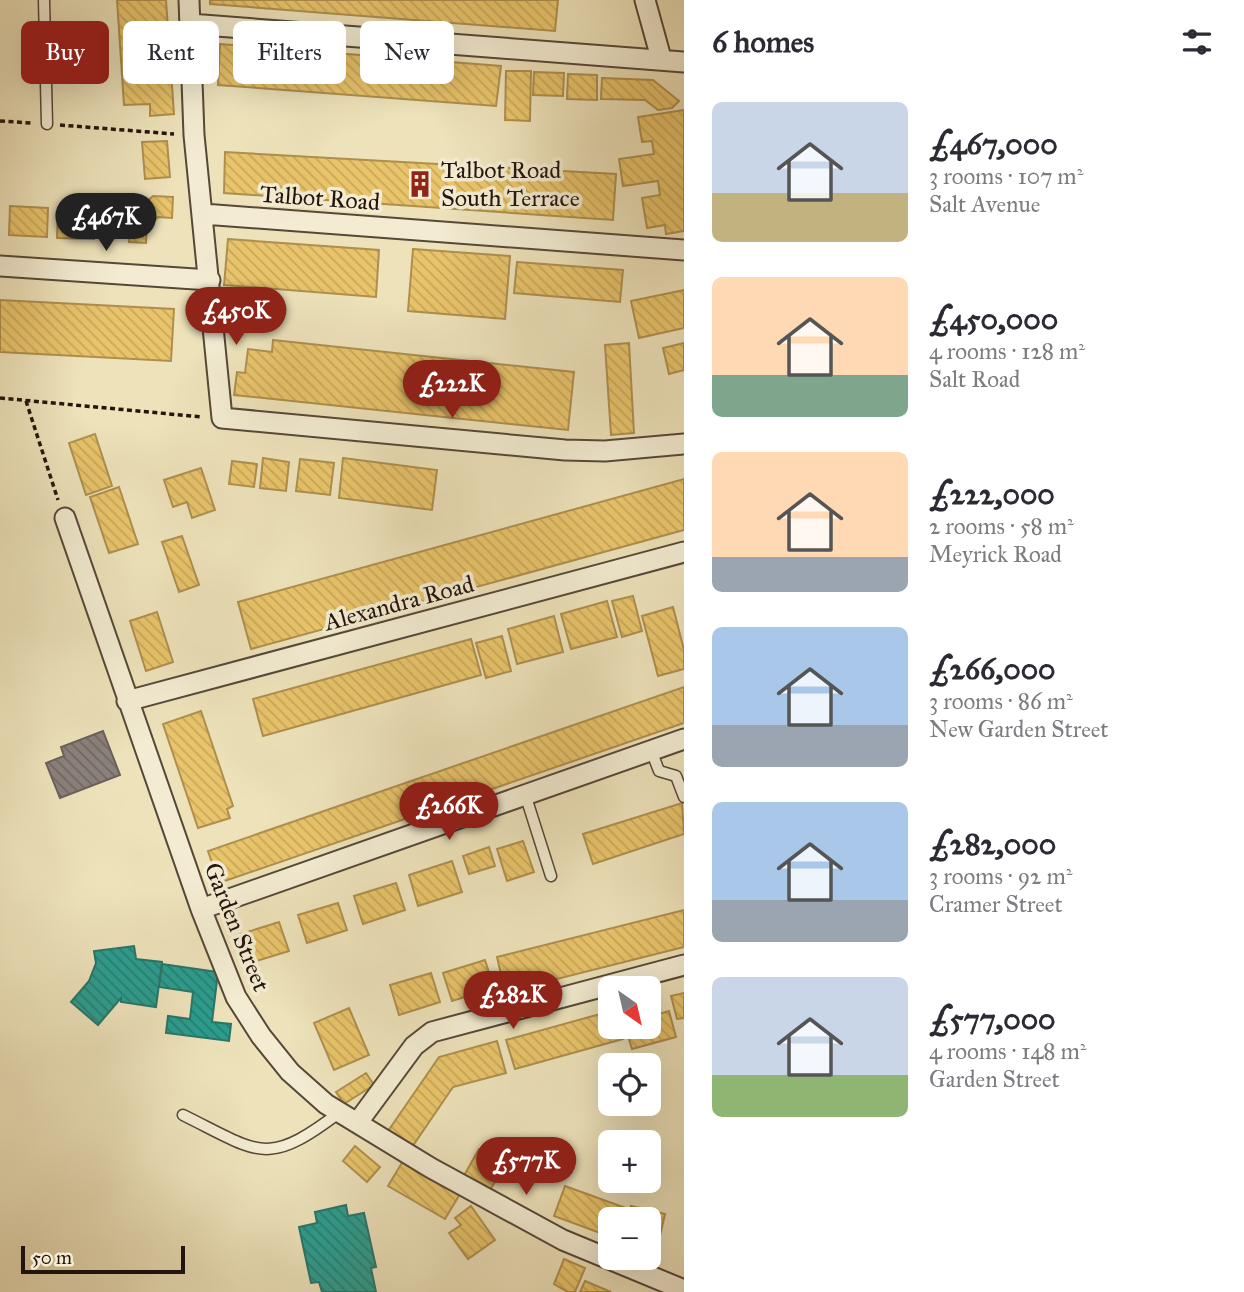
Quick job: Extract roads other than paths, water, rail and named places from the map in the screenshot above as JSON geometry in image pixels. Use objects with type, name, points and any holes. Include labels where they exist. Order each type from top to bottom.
[{"type":"street","points":[[188,0],[190,21]]},
{"type":"street","points":[[645,0],[661,58]]},
{"type":"street","points":[[219,26],[661,58],[684,62]]},
{"type":"street","points":[[192,84],[194,135],[222,418],[565,450],[605,451],[684,444]]},
{"type":"street","name":"Talbot Road","points":[[203,214],[684,250]]},
{"type":"street","points":[[0,265],[210,280]]},
{"type":"street","name":"Garden Street","points":[[65,518],[201,909],[236,997],[261,1037],[290,1072],[340,1112],[431,1168],[563,1240],[684,1290]]},
{"type":"street","name":"Alexandra Road","points":[[127,701],[684,552]]},
{"type":"street","points":[[201,909],[684,739]]},
{"type":"street","points":[[358,1122],[414,1046],[432,1032],[684,965]]},
{"type":"lane","points":[[44,0],[47,124]]},
{"type":"lane","points":[[651,750],[659,771],[676,776],[684,797]]},
{"type":"lane","points":[[524,794],[551,876]]},
{"type":"lane","points":[[183,1115],[262,1151],[289,1145],[340,1112]]},
{"type":"place","name":"Talbot Road South Terrace","points":[[420,184]]}]
